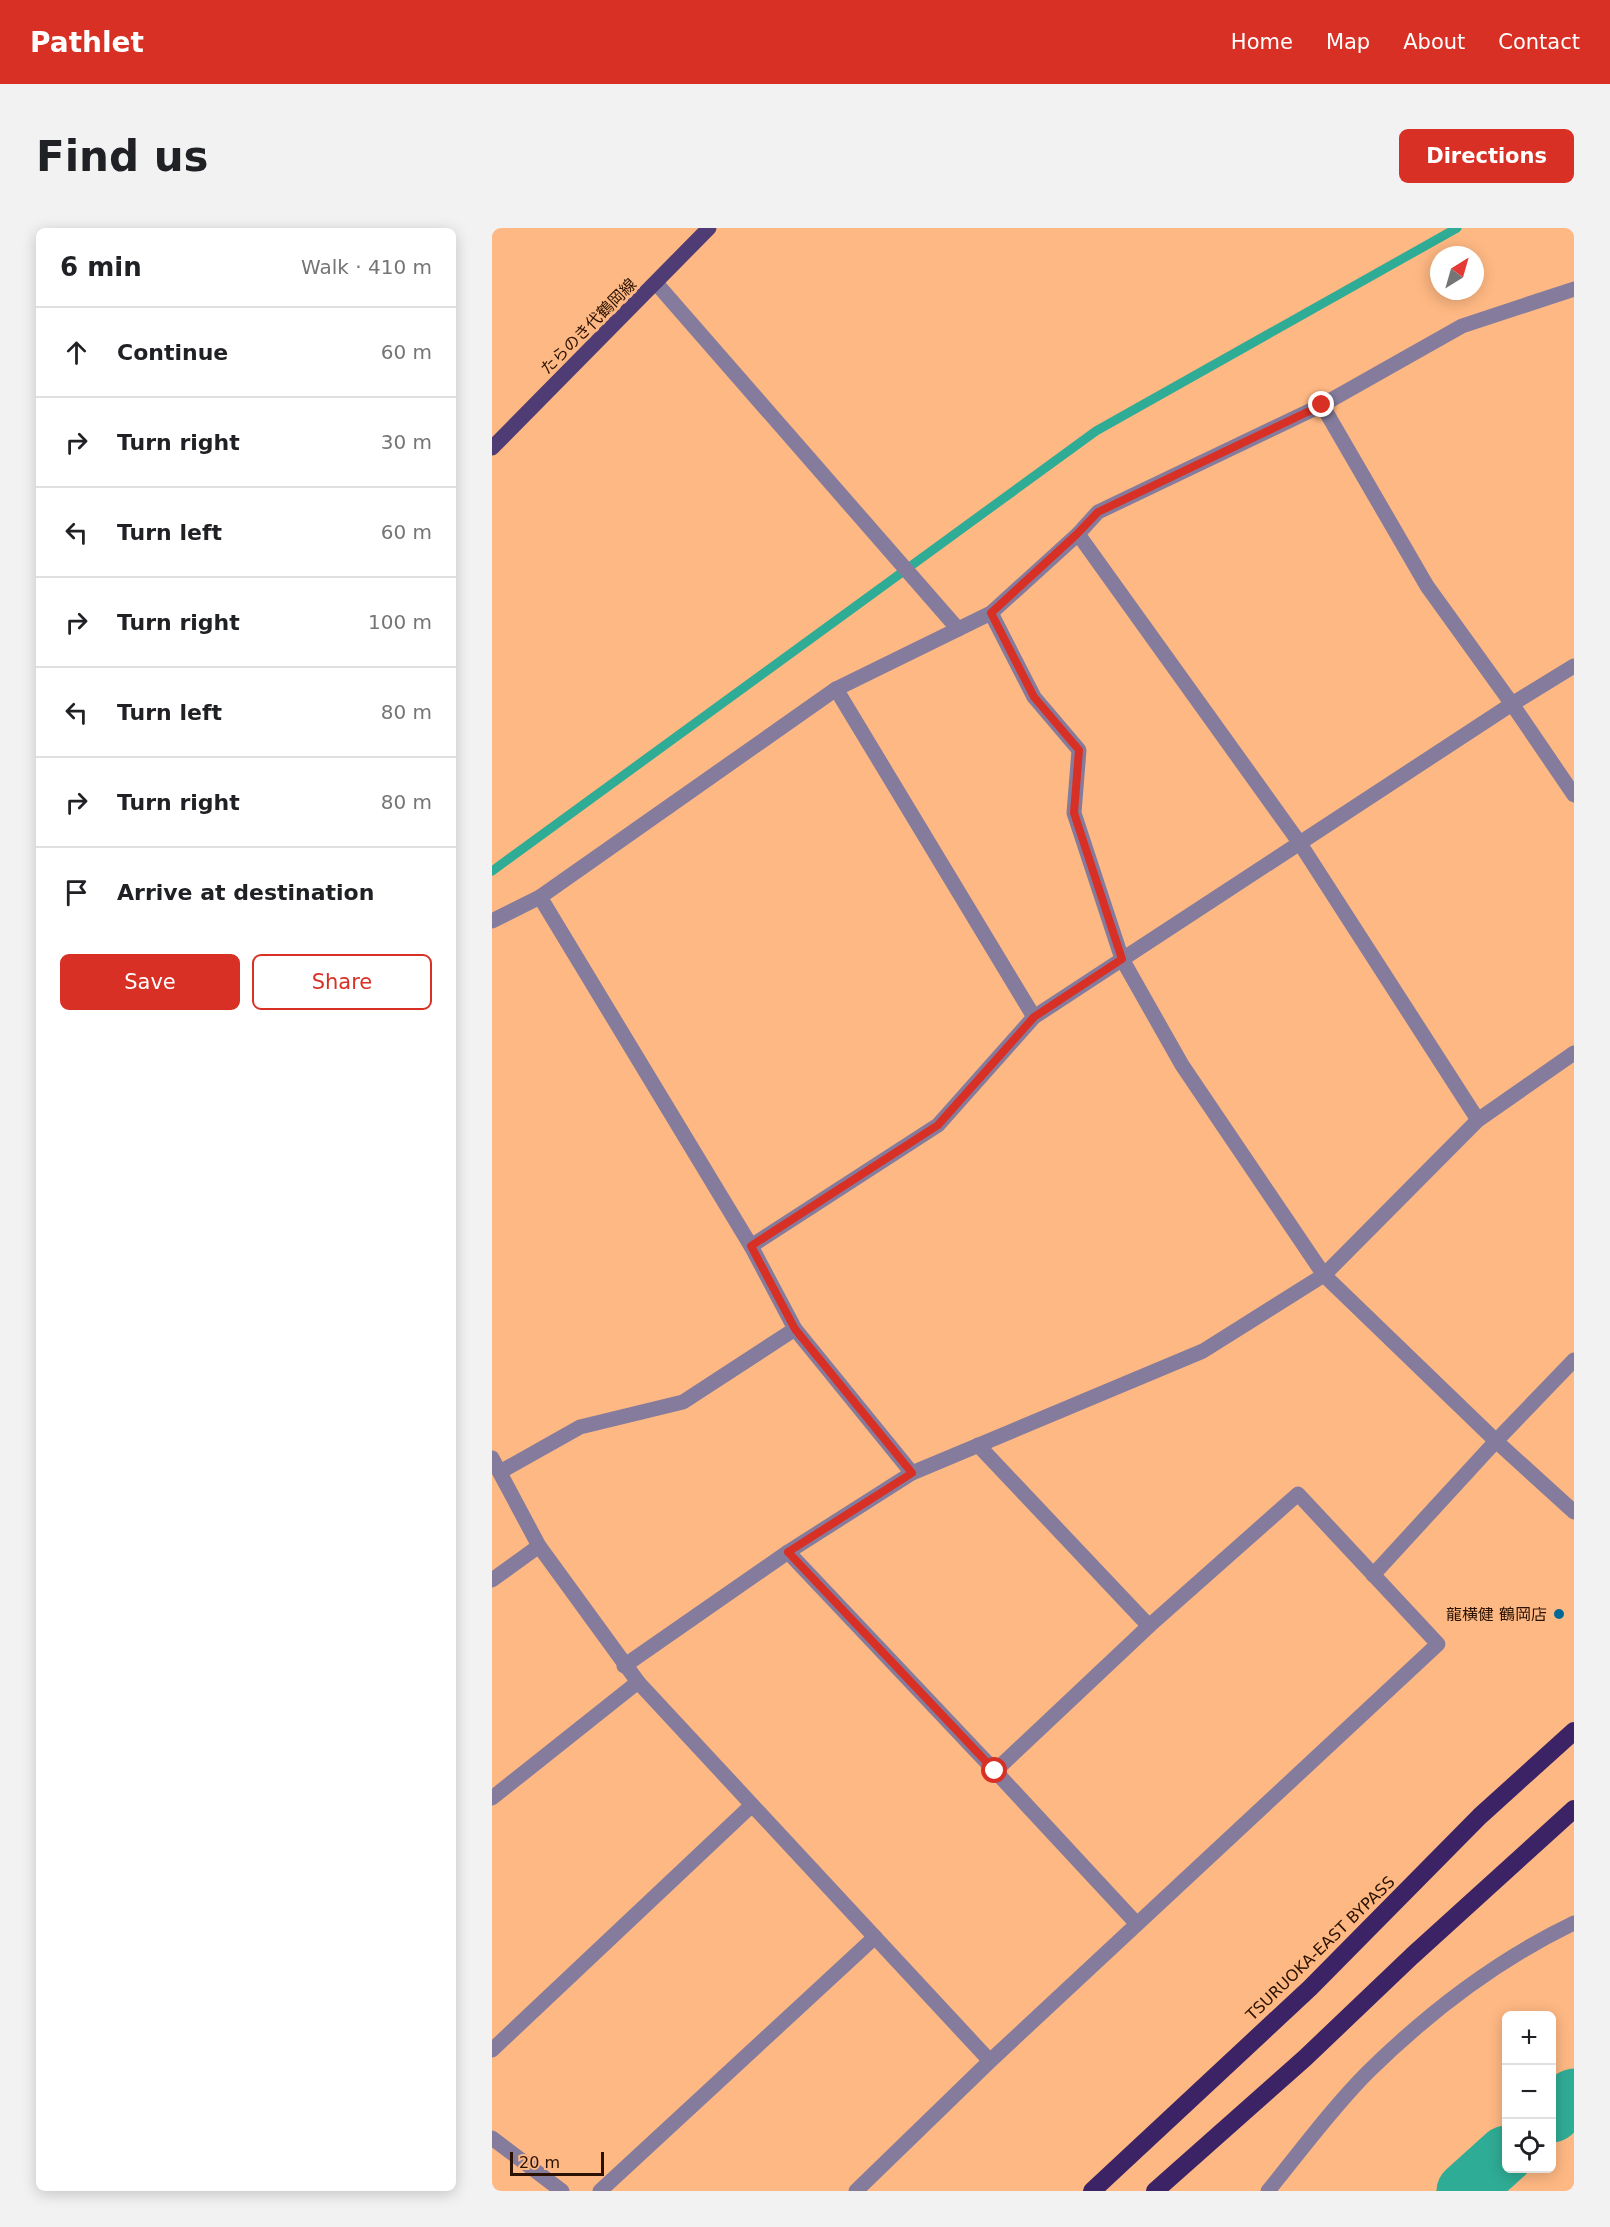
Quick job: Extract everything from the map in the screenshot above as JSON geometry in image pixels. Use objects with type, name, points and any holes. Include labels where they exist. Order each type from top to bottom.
[{"type":"highway","name":"TSURUOKA-EAST BYPASS","points":[[1092,2191],[1310,1988],[1480,1816],[1574,1731]]},
{"type":"highway","points":[[1155,2191],[1305,2058],[1412,1956],[1574,1809]]},
{"type":"main road","name":"たらのき代鶴岡線","points":[[492,447],[709,228]]},
{"type":"street","points":[[656,283],[958,629]]},
{"type":"street","points":[[492,921],[540,897],[836,689],[991,613],[1098,512],[1322,405],[1462,326],[1574,289]]},
{"type":"street","points":[[1322,405],[1427,586],[1574,795]]},
{"type":"street","points":[[1077,534],[1299,842],[1479,1120]]},
{"type":"street","points":[[991,613],[1034,697],[1079,750],[1074,813],[1122,959],[1182,1065],[1324,1275],[1574,1512]]},
{"type":"street","points":[[751,1246],[938,1125],[1034,1017],[1299,842],[1574,666]]},
{"type":"street","points":[[836,689],[1034,1017]]},
{"type":"street","points":[[540,897],[751,1246],[795,1329],[912,1473]]},
{"type":"street","points":[[624,1666],[788,1552],[912,1473],[1203,1351],[1324,1275],[1479,1120],[1574,1053]]},
{"type":"street","points":[[500,1472],[580,1427],[683,1402],[795,1329]]},
{"type":"street","points":[[1373,1575],[1496,1440],[1574,1360]]},
{"type":"street","points":[[978,1445],[1149,1626]]},
{"type":"street","points":[[492,1458],[539,1546],[638,1683],[990,2061]]},
{"type":"street","points":[[856,2191],[990,2061],[1438,1644],[1298,1494],[1149,1626],[995,1771]]},
{"type":"street","points":[[492,1580],[539,1546]]},
{"type":"street","points":[[788,1552],[1137,1924]]},
{"type":"street","points":[[492,1798],[638,1683]]},
{"type":"street","points":[[492,2050],[752,1805]]},
{"type":"street","points":[[1268,2191],[1366,2074],[1418,2026],[1472,1982],[1537,1941],[1574,1923]]},
{"type":"street","points":[[600,2191],[875,1937]]},
{"type":"street","points":[[492,2138],[562,2191]]},
{"type":"waterway","points":[[492,871],[1096,431],[1457,228]]},
{"type":"waterway","points":[[1556,2110],[1574,2097]]},
{"type":"waterway","points":[[1465,2191],[1502,2158]]},
{"type":"place","name":"龍横健 鶴岡店","points":[[1559,1614]]},
{"type":"route","points":[[995,1771],[788,1552],[912,1473],[795,1329],[751,1246],[938,1125],[1034,1017],[1122,959],[1074,813],[1079,750],[1034,697],[991,613],[1098,512],[1322,405]]}]
